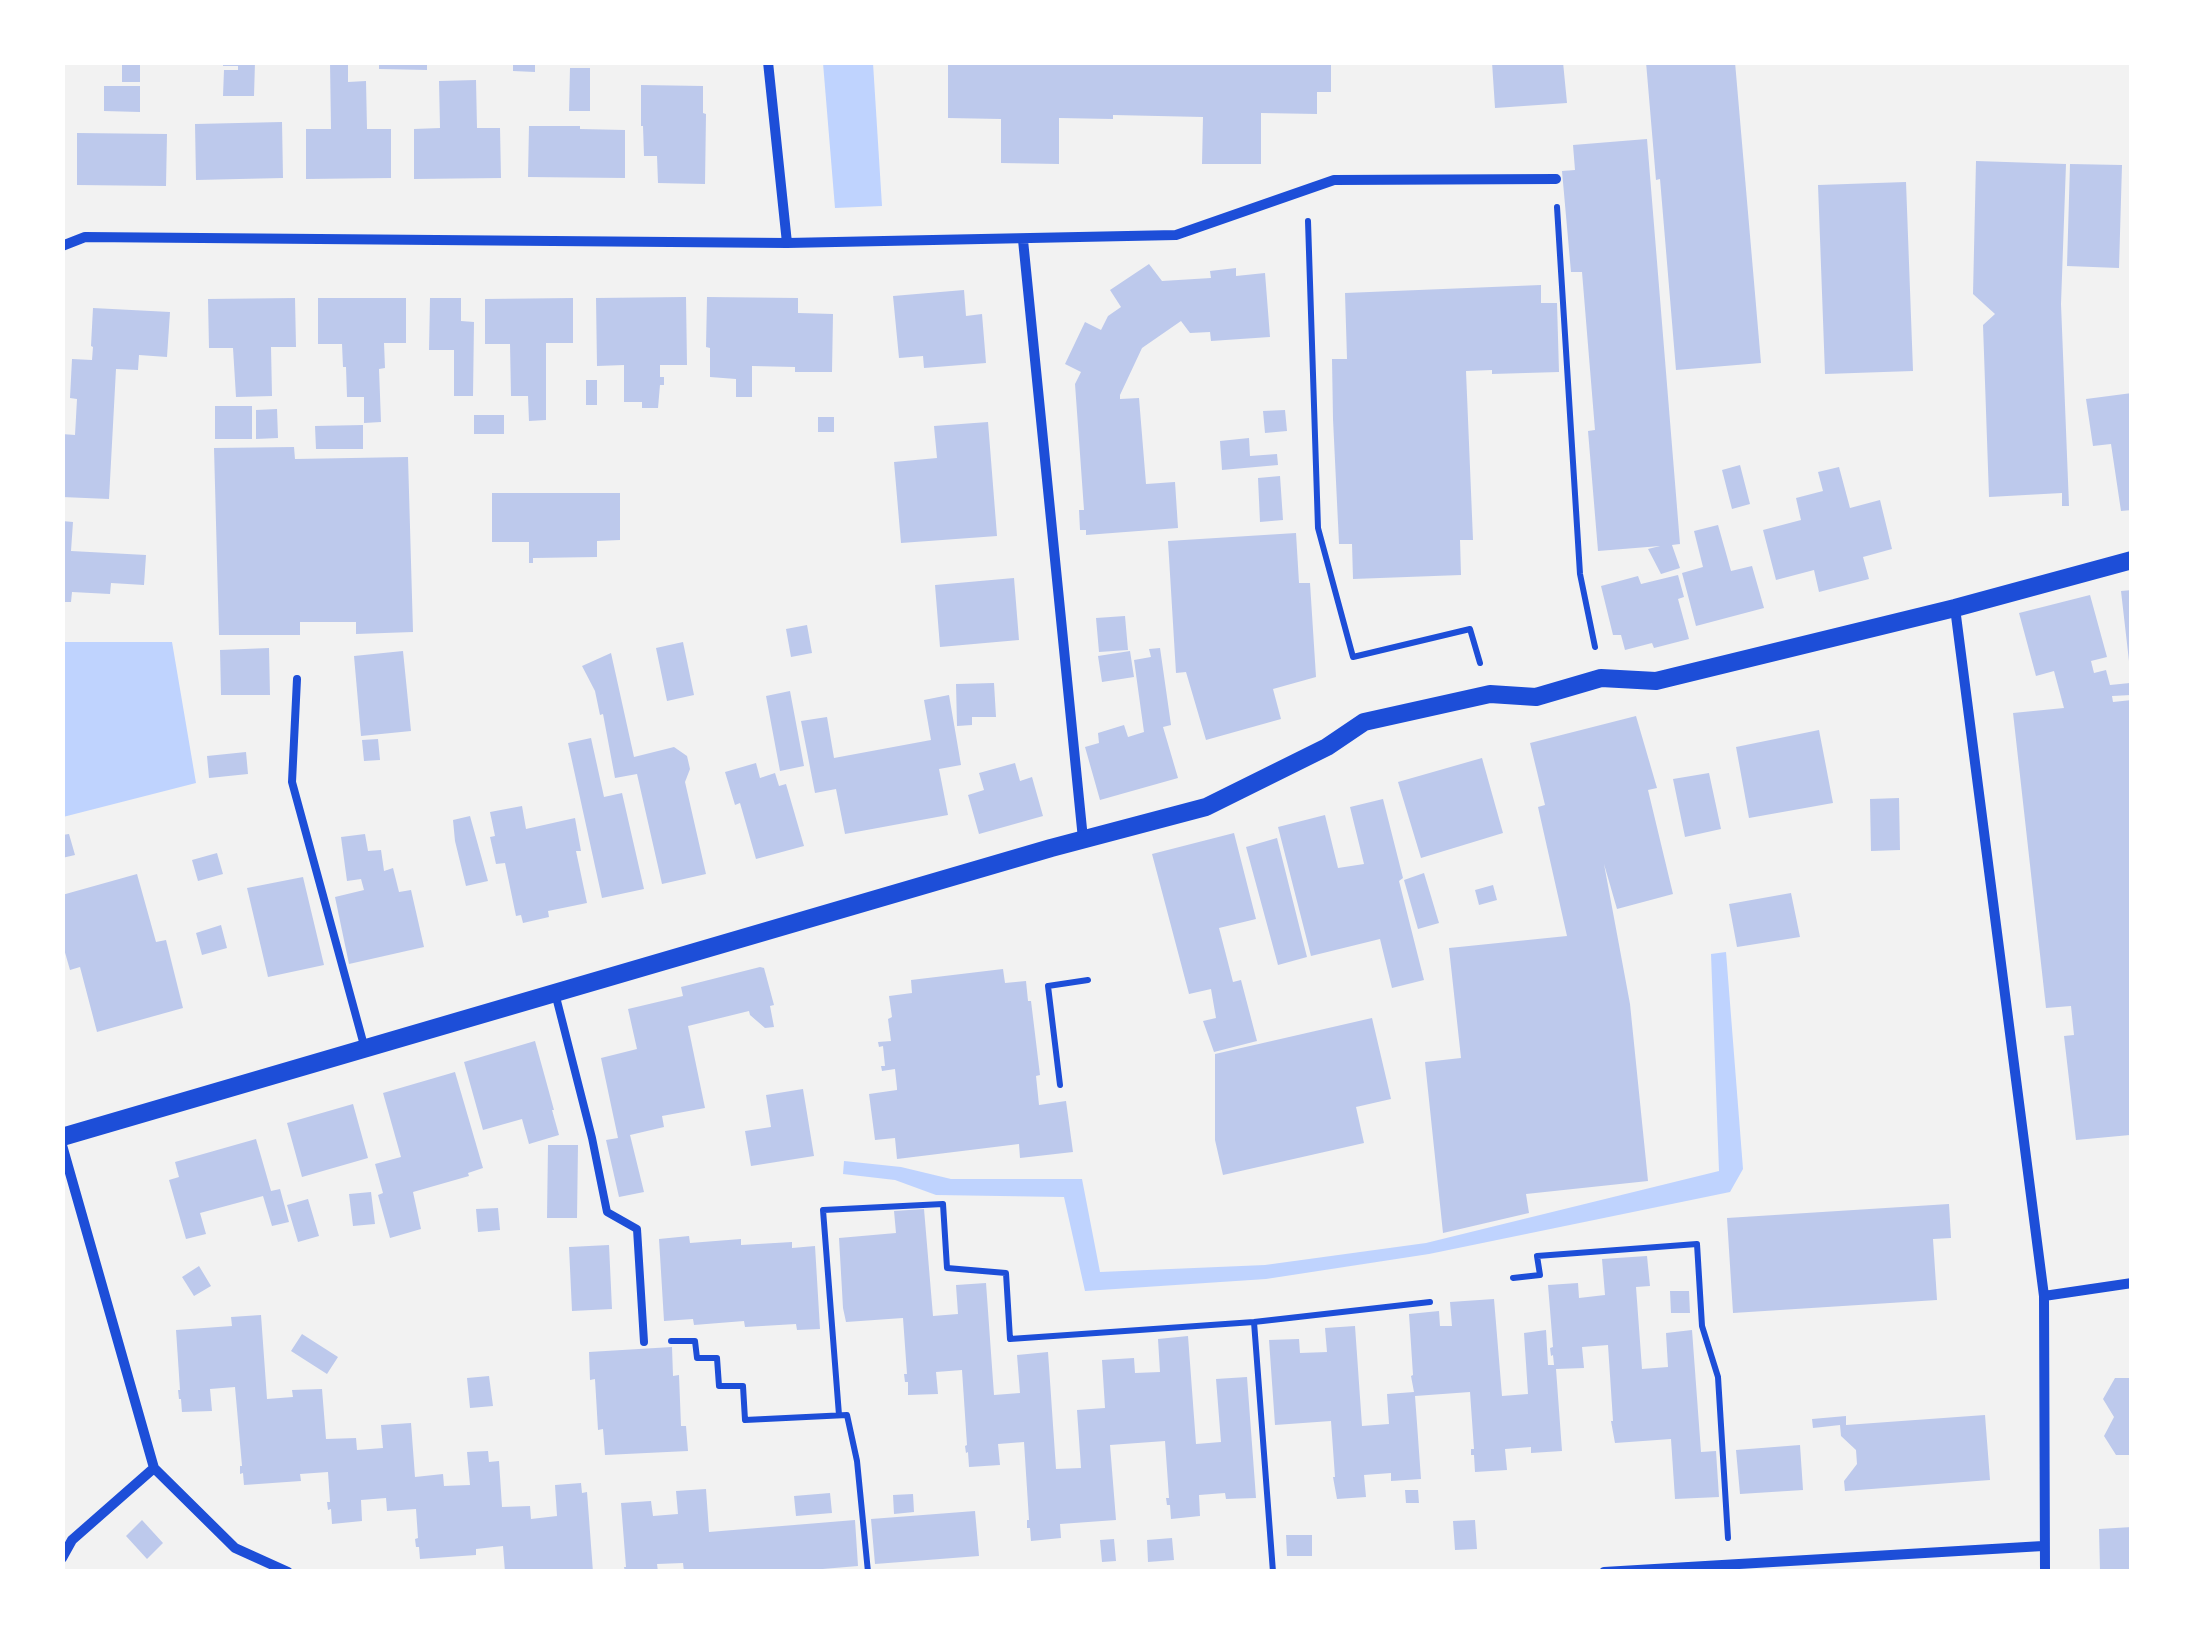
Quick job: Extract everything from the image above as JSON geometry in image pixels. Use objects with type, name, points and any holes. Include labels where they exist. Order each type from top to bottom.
[{"type":"street","points":[[768,62],[787,243]]},
{"type":"street","points":[[62,246],[85,237],[787,243],[1176,235],[1334,180],[1556,179]]},
{"type":"street","points":[[1023,240],[1084,839]]},
{"type":"street","points":[[62,1137],[1084,839],[1206,807],[1327,748],[1364,722],[1490,694],[1536,697],[1601,678],[1656,681],[2132,560]]},
{"type":"street","points":[[1955,608],[2044,1296],[2045,1572]]},
{"type":"street","points":[[62,1146],[154,1468],[236,1548],[288,1572]]},
{"type":"street","points":[[2044,1296],[2132,1283]]},
{"type":"street","points":[[62,1558],[72,1540],[154,1468]]},
{"type":"street","points":[[1604,1572],[2044,1546]]},
{"type":"lane","points":[[297,679],[292,782],[365,1050]]},
{"type":"lane","points":[[554,994],[607,1212],[637,1229],[644,1342]]},
{"type":"path","points":[[1556,179],[1580,574],[1601,678]]},
{"type":"path","points":[[1307,190],[1318,528],[1352,657],[1470,629],[1490,694]]},
{"type":"path","points":[[1060,1085],[1048,986],[1088,980]]},
{"type":"path","points":[[834,1415],[823,1210],[943,1204],[947,1268],[1006,1273],[1010,1338],[1254,1322],[1430,1302]]},
{"type":"path","points":[[1513,1278],[1540,1275],[1537,1256],[1697,1244],[1702,1326],[1718,1377],[1729,1564]]},
{"type":"path","points":[[1254,1322],[1273,1572]]},
{"type":"path","points":[[644,1342],[695,1341],[697,1358],[717,1358],[719,1386],[743,1386],[745,1420],[847,1415],[857,1461],[868,1572]]},
{"type":"water","points":[[823,63],[873,63],[882,206],[835,208]]},
{"type":"water","points":[[63,642],[172,642],[196,783],[63,817]]},
{"type":"water","points":[[1726,952],[1743,1169],[1730,1192],[1429,1254],[1266,1279],[1085,1291],[1064,1197],[936,1195],[895,1180],[843,1174],[844,1161],[901,1167],[951,1179],[1082,1179],[1100,1272],[1265,1265],[1426,1243],[1719,1171],[1711,954]]},
{"type":"building","points":[[122,62],[140,62],[140,82],[122,82]]},
{"type":"building","points":[[223,62],[255,62],[254,96],[223,96],[224,70],[238,70],[238,66],[223,66]]},
{"type":"building","points":[[330,62],[348,62],[348,82],[366,81],[367,129],[391,129],[391,178],[306,179],[306,129],[331,129]]},
{"type":"building","points":[[379,62],[427,62],[427,70],[379,69]]},
{"type":"building","points":[[513,62],[535,62],[535,72],[513,71]]},
{"type":"building","points":[[948,62],[1331,62],[1331,92],[1317,92],[1317,114],[1261,113],[1261,164],[1202,164],[1203,117],[1113,115],[1113,119],[1059,118],[1059,164],[1001,163],[1001,119],[948,118]]},
{"type":"building","points":[[1492,62],[1563,62],[1567,103],[1495,108]]},
{"type":"building","points":[[1646,62],[1735,62],[1761,363],[1676,370]]},
{"type":"building","points":[[570,68],[590,68],[590,111],[569,111]]},
{"type":"building","points":[[476,80],[477,128],[500,128],[501,178],[414,179],[414,129],[440,128],[439,81]]},
{"type":"building","points":[[641,85],[703,86],[705,184],[658,183],[657,156],[644,156]]},
{"type":"building","points":[[104,86],[140,86],[140,112],[104,111]]},
{"type":"building","points":[[282,122],[283,178],[196,180],[195,124]]},
{"type":"building","points":[[529,126],[625,130],[625,178],[528,177]]},
{"type":"building","points":[[77,133],[167,134],[166,186],[77,185]]},
{"type":"building","points":[[1647,139],[1680,544],[1672,545],[1680,568],[1661,574],[1648,549],[1660,546],[1598,551],[1588,431],[1595,430],[1582,272],[1571,272],[1562,171],[1575,170],[1573,145]]},
{"type":"building","points":[[1976,161],[2066,164],[2061,304],[2069,506],[2062,506],[2062,493],[1989,497],[1983,325],[1995,314],[1973,294]]},
{"type":"building","points":[[2070,164],[2122,165],[2119,268],[2067,266]]},
{"type":"building","points":[[1906,182],[1913,371],[1825,374],[1818,185]]},
{"type":"building","points":[[1149,264],[1162,281],[1211,278],[1210,271],[1236,268],[1236,276],[1265,273],[1270,337],[1211,341],[1210,332],[1190,333],[1181,321],[1142,348],[1120,399],[1139,398],[1146,484],[1175,482],[1178,528],[1086,535],[1086,530],[1080,530],[1079,510],[1084,510],[1075,384],[1081,372],[1065,364],[1085,322],[1101,330],[1108,316],[1121,307],[1110,290]]},
{"type":"building","points":[[1541,285],[1541,303],[1557,303],[1559,372],[1466,371],[1473,540],[1460,540],[1461,575],[1353,579],[1352,544],[1339,544],[1333,419],[1332,359],[1347,359],[1345,293]]},
{"type":"building","points":[[964,290],[966,316],[982,314],[986,363],[924,368],[923,356],[899,358],[893,296]]},
{"type":"building","points":[[686,297],[687,365],[660,365],[664,385],[660,385],[658,408],[642,408],[642,402],[624,402],[624,365],[597,366],[596,298]]},
{"type":"building","points":[[707,297],[798,298],[798,313],[833,314],[832,372],[752,366],[752,397],[736,397],[736,379],[710,377]]},
{"type":"building","points":[[295,298],[296,347],[271,347],[272,396],[236,397],[233,348],[209,348],[208,299]]},
{"type":"building","points":[[318,298],[406,298],[406,343],[384,343],[385,368],[379,369],[381,422],[364,423],[364,397],[347,397],[342,344],[318,344]]},
{"type":"building","points":[[430,298],[461,298],[461,321],[474,322],[473,396],[454,396],[454,350],[429,350]]},
{"type":"building","points":[[573,298],[573,343],[546,343],[546,420],[529,421],[528,396],[511,396],[510,344],[485,344],[485,299]]},
{"type":"building","points":[[93,308],[170,312],[167,357],[139,355],[138,370],[116,369],[109,499],[62,497],[62,434],[75,435],[77,399],[70,398],[72,359],[92,360]]},
{"type":"building","points":[[586,380],[597,380],[597,405],[586,405]]},
{"type":"building","points":[[2132,393],[2132,510],[2121,511],[2111,444],[2093,446],[2086,399]]},
{"type":"building","points":[[215,406],[252,406],[252,439],[215,439]]},
{"type":"building","points":[[277,409],[278,438],[256,439],[256,410]]},
{"type":"building","points":[[1285,410],[1287,431],[1265,433],[1263,411]]},
{"type":"building","points":[[474,415],[504,415],[504,434],[474,434]]},
{"type":"building","points":[[818,417],[834,417],[834,432],[818,432]]},
{"type":"building","points":[[988,422],[997,536],[901,543],[894,462],[937,458],[934,426]]},
{"type":"building","points":[[363,425],[363,449],[316,449],[315,426]]},
{"type":"building","points":[[1249,438],[1250,456],[1277,454],[1278,465],[1222,470],[1220,441]]},
{"type":"building","points":[[294,447],[295,459],[408,457],[413,632],[356,634],[356,622],[300,622],[300,635],[219,635],[214,448]]},
{"type":"building","points":[[1740,465],[1750,504],[1732,509],[1722,470]]},
{"type":"building","points":[[1839,467],[1850,508],[1880,500],[1892,549],[1863,557],[1869,579],[1819,592],[1814,570],[1776,580],[1763,530],[1801,520],[1796,498],[1823,491],[1818,472]]},
{"type":"building","points":[[1280,476],[1283,520],[1260,522],[1258,478]]},
{"type":"building","points":[[492,493],[620,493],[620,540],[597,541],[597,557],[533,558],[533,563],[529,563],[529,542],[492,542]]},
{"type":"building","points":[[62,521],[73,522],[71,551],[146,555],[144,585],[111,583],[110,594],[72,592],[71,602],[62,602]]},
{"type":"building","points":[[1718,525],[1731,571],[1752,566],[1764,608],[1696,626],[1682,573],[1703,567],[1694,531]]},
{"type":"building","points":[[1296,533],[1299,583],[1310,583],[1316,677],[1273,689],[1281,719],[1206,740],[1186,672],[1176,673],[1168,541]]},
{"type":"building","points":[[1678,575],[1684,597],[1678,599],[1689,639],[1625,650],[1621,635],[1613,635],[1601,586],[1638,576],[1641,584]]},
{"type":"building","points":[[1014,578],[1019,640],[940,647],[935,585]]},
{"type":"building","points":[[2132,590],[2132,661],[2129,661],[2121,591]]},
{"type":"building","points":[[2090,595],[2107,657],[2091,661],[2094,673],[2106,670],[2110,685],[2130,683],[2131,695],[2112,696],[2113,702],[2132,700],[2132,1123],[2130,1135],[2076,1140],[2064,1036],[2074,1035],[2071,1006],[2046,1008],[2013,713],[2064,708],[2054,671],[2036,676],[2019,613]]},
{"type":"building","points":[[1125,616],[1128,650],[1099,652],[1096,618]]},
{"type":"building","points":[[807,625],[812,653],[791,657],[786,629]]},
{"type":"building","points":[[683,642],[694,695],[667,701],[656,648]]},
{"type":"building","points":[[269,648],[270,695],[221,695],[220,650]]},
{"type":"building","points":[[1160,648],[1171,725],[1163,727],[1178,778],[1100,800],[1085,747],[1099,743],[1098,733],[1124,725],[1128,737],[1144,732],[1134,660],[1151,657],[1149,649]]},
{"type":"building","points":[[403,651],[411,731],[361,736],[354,656]]},
{"type":"building","points":[[1130,651],[1134,677],[1102,682],[1098,656]]},
{"type":"building","points":[[611,653],[634,757],[674,747],[687,756],[690,769],[685,782],[706,874],[662,884],[637,774],[615,778],[603,714],[600,715],[595,691],[582,666]]},
{"type":"building","points":[[994,683],[996,717],[972,717],[972,725],[957,726],[956,684]]},
{"type":"building","points":[[790,691],[804,766],[780,771],[766,696]]},
{"type":"building","points":[[949,695],[961,765],[939,769],[948,815],[845,834],[836,789],[815,793],[801,721],[827,717],[834,758],[931,740],[924,700]]},
{"type":"building","points":[[1636,716],[1657,788],[1648,790],[1673,894],[1617,909],[1604,864],[1630,1004],[1648,1181],[1526,1194],[1529,1213],[1443,1233],[1425,1062],[1461,1058],[1449,948],[1567,936],[1538,807],[1545,805],[1530,743]]},
{"type":"building","points":[[1819,730],[1833,803],[1749,818],[1736,747]]},
{"type":"building","points":[[591,738],[604,797],[622,793],[644,889],[602,898],[568,743]]},
{"type":"building","points":[[378,739],[380,760],[364,761],[362,740]]},
{"type":"building","points":[[246,752],[248,774],[209,778],[207,756]]},
{"type":"building","points":[[1482,758],[1503,833],[1421,858],[1398,782]]},
{"type":"building","points":[[756,763],[760,778],[775,773],[779,786],[786,784],[804,846],[756,859],[740,803],[735,805],[725,772]]},
{"type":"building","points":[[1015,763],[1020,781],[1032,777],[1043,816],[979,834],[968,795],[984,790],[979,773]]},
{"type":"building","points":[[1709,773],[1721,829],[1685,837],[1673,779]]},
{"type":"building","points":[[1899,798],[1900,850],[1871,851],[1870,799]]},
{"type":"building","points":[[1383,799],[1424,980],[1392,988],[1380,939],[1311,956],[1278,827],[1325,815],[1338,868],[1364,864],[1350,807]]},
{"type":"building","points":[[522,806],[526,829],[575,818],[581,851],[576,851],[587,903],[548,911],[549,917],[523,923],[521,915],[516,916],[505,863],[496,864],[490,837],[495,836],[490,812]]},
{"type":"building","points":[[470,816],[488,881],[466,886],[453,820]]},
{"type":"building","points":[[1234,833],[1256,919],[1219,928],[1233,982],[1241,980],[1257,1041],[1214,1052],[1203,1021],[1216,1018],[1211,989],[1189,994],[1152,854]]},
{"type":"building","points":[[69,834],[75,855],[62,858],[62,835]]},
{"type":"building","points":[[365,834],[368,851],[381,850],[384,871],[393,868],[399,892],[411,890],[424,947],[349,964],[335,897],[364,890],[361,879],[347,881],[341,837]]},
{"type":"building","points":[[1277,838],[1307,957],[1278,965],[1246,847]]},
{"type":"building","points":[[217,853],[223,874],[198,881],[192,860]]},
{"type":"building","points":[[1424,873],[1439,923],[1418,929],[1404,880]]},
{"type":"building","points":[[137,874],[156,942],[166,940],[183,1008],[97,1032],[80,967],[70,970],[62,942],[62,895]]},
{"type":"building","points":[[303,877],[324,965],[268,977],[247,888]]},
{"type":"building","points":[[1493,885],[1497,900],[1479,905],[1475,890]]},
{"type":"building","points":[[1791,893],[1800,937],[1737,947],[1729,904]]},
{"type":"building","points":[[221,925],[227,948],[202,955],[196,933]]},
{"type":"building","points":[[764,968],[774,1005],[770,1006],[774,1027],[765,1028],[749,1011],[688,1026],[705,1108],[662,1116],[664,1127],[630,1135],[644,1192],[619,1197],[606,1140],[618,1138],[601,1058],[637,1049],[628,1009],[683,996],[681,987]]},
{"type":"building","points":[[1003,969],[1005,983],[1026,981],[1040,1075],[1036,1076],[1039,1105],[1066,1101],[1073,1152],[1020,1158],[1019,1144],[897,1159],[895,1138],[875,1140],[869,1094],[897,1090],[895,1069],[882,1071],[883,1046],[879,1047],[878,1042],[891,1041],[889,996],[912,993],[911,980]]},
{"type":"building","points":[[1372,1018],[1391,1099],[1356,1107],[1364,1143],[1223,1175],[1215,1140],[1215,1054]]},
{"type":"building","points":[[535,1041],[559,1135],[529,1144],[522,1119],[483,1130],[464,1062]]},
{"type":"building","points":[[455,1072],[483,1168],[468,1173],[469,1176],[413,1192],[421,1229],[390,1238],[378,1195],[383,1193],[375,1164],[401,1157],[383,1093]]},
{"type":"building","points":[[803,1089],[814,1156],[751,1166],[745,1131],[771,1127],[766,1095]]},
{"type":"building","points":[[353,1104],[368,1158],[302,1177],[287,1123]]},
{"type":"building","points":[[256,1139],[271,1191],[280,1189],[289,1222],[272,1226],[263,1196],[200,1213],[206,1234],[186,1239],[169,1180],[179,1177],[175,1162]]},
{"type":"building","points":[[548,1145],[578,1145],[577,1218],[547,1218]]},
{"type":"building","points":[[371,1192],[375,1224],[353,1226],[349,1194]]},
{"type":"building","points":[[308,1199],[319,1236],[298,1242],[287,1205]]},
{"type":"building","points":[[1949,1204],[1951,1238],[1933,1239],[1937,1300],[1733,1313],[1727,1218]]},
{"type":"building","points":[[498,1208],[500,1230],[478,1232],[476,1209]]},
{"type":"building","points":[[924,1209],[933,1316],[958,1314],[956,1285],[986,1283],[994,1395],[1020,1393],[1017,1355],[1048,1352],[1056,1469],[1081,1468],[1077,1410],[1105,1408],[1102,1360],[1134,1358],[1135,1373],[1160,1372],[1158,1339],[1188,1336],[1196,1444],[1221,1442],[1216,1379],[1247,1377],[1256,1498],[1226,1499],[1225,1493],[1199,1495],[1200,1516],[1171,1519],[1166,1498],[1165,1441],[1110,1445],[1116,1520],[1060,1524],[1061,1538],[1031,1541],[1027,1528],[1024,1442],[998,1444],[1000,1465],[969,1467],[962,1370],[936,1372],[938,1394],[908,1395],[903,1318],[846,1322],[839,1238],[896,1233],[894,1211]]},
{"type":"building","points":[[689,1236],[690,1243],[741,1239],[741,1245],[792,1242],[792,1248],[815,1246],[820,1329],[797,1330],[796,1324],[745,1327],[744,1321],[694,1325],[693,1319],[664,1321],[659,1239]]},
{"type":"building","points":[[609,1245],[612,1309],[572,1311],[569,1247]]},
{"type":"building","points":[[1647,1256],[1650,1286],[1636,1287],[1642,1369],[1668,1367],[1666,1333],[1692,1330],[1701,1452],[1716,1451],[1719,1497],[1675,1499],[1671,1439],[1615,1443],[1608,1345],[1582,1347],[1584,1368],[1556,1369],[1562,1451],[1531,1453],[1531,1447],[1505,1449],[1507,1470],[1475,1472],[1470,1392],[1415,1396],[1421,1479],[1391,1481],[1391,1473],[1364,1475],[1366,1497],[1337,1499],[1331,1421],[1275,1425],[1269,1340],[1299,1339],[1300,1353],[1327,1352],[1325,1328],[1355,1326],[1362,1426],[1389,1424],[1387,1394],[1414,1392],[1409,1314],[1439,1311],[1440,1326],[1452,1326],[1450,1302],[1494,1299],[1502,1396],[1528,1394],[1524,1333],[1546,1330],[1548,1365],[1554,1365],[1548,1285],[1578,1283],[1579,1298],[1605,1295],[1602,1259]]},
{"type":"building","points":[[199,1266],[211,1286],[194,1296],[182,1277]]},
{"type":"building","points":[[1670,1291],[1689,1291],[1690,1313],[1671,1313]]},
{"type":"building","points":[[261,1315],[267,1399],[293,1397],[292,1390],[322,1389],[326,1439],[356,1438],[357,1450],[383,1448],[381,1425],[411,1423],[415,1477],[443,1474],[444,1486],[470,1485],[467,1452],[488,1451],[489,1462],[499,1461],[502,1507],[530,1506],[531,1519],[557,1516],[555,1485],[581,1483],[582,1493],[587,1492],[593,1572],[505,1572],[503,1546],[476,1549],[476,1555],[420,1559],[415,1539],[416,1509],[387,1511],[386,1498],[361,1500],[362,1521],[332,1524],[327,1502],[328,1472],[300,1474],[301,1481],[244,1485],[235,1387],[210,1389],[212,1411],[182,1412],[176,1330],[232,1326],[231,1317]]},
{"type":"building","points":[[302,1334],[338,1357],[327,1374],[291,1351]]},
{"type":"building","points":[[672,1347],[673,1376],[679,1375],[681,1426],[686,1426],[688,1451],[605,1455],[603,1429],[598,1430],[595,1379],[590,1380],[589,1352]]},
{"type":"building","points":[[489,1376],[493,1406],[470,1408],[467,1378]]},
{"type":"building","points":[[2115,1378],[2132,1378],[2132,1455],[2116,1455],[2104,1436],[2114,1417],[2103,1399]]},
{"type":"building","points":[[1985,1415],[1990,1480],[1845,1491],[1844,1481],[1857,1464],[1856,1450],[1841,1436],[1840,1425],[1813,1428],[1812,1419],[1846,1416],[1846,1425]]},
{"type":"building","points":[[1800,1445],[1803,1490],[1740,1494],[1736,1450]]},
{"type":"building","points":[[706,1489],[709,1532],[855,1520],[858,1566],[787,1572],[684,1572],[683,1563],[657,1564],[658,1572],[625,1572],[621,1503],[651,1501],[653,1516],[678,1514],[676,1491]]},
{"type":"building","points":[[1405,1490],[1418,1490],[1419,1503],[1406,1503]]},
{"type":"building","points":[[830,1493],[832,1513],[796,1516],[794,1496]]},
{"type":"building","points":[[913,1494],[914,1512],[894,1514],[893,1495]]},
{"type":"building","points":[[975,1511],[979,1556],[875,1564],[871,1519]]},
{"type":"building","points":[[142,1520],[163,1543],[147,1559],[126,1536]]},
{"type":"building","points":[[1475,1520],[1477,1549],[1455,1550],[1453,1521]]},
{"type":"building","points":[[2132,1527],[2132,1572],[2100,1572],[2099,1529]]},
{"type":"building","points":[[1286,1535],[1312,1535],[1312,1556],[1287,1556]]},
{"type":"building","points":[[1172,1538],[1174,1560],[1148,1562],[1147,1540]]},
{"type":"building","points":[[1114,1539],[1116,1561],[1102,1562],[1100,1540]]}]
